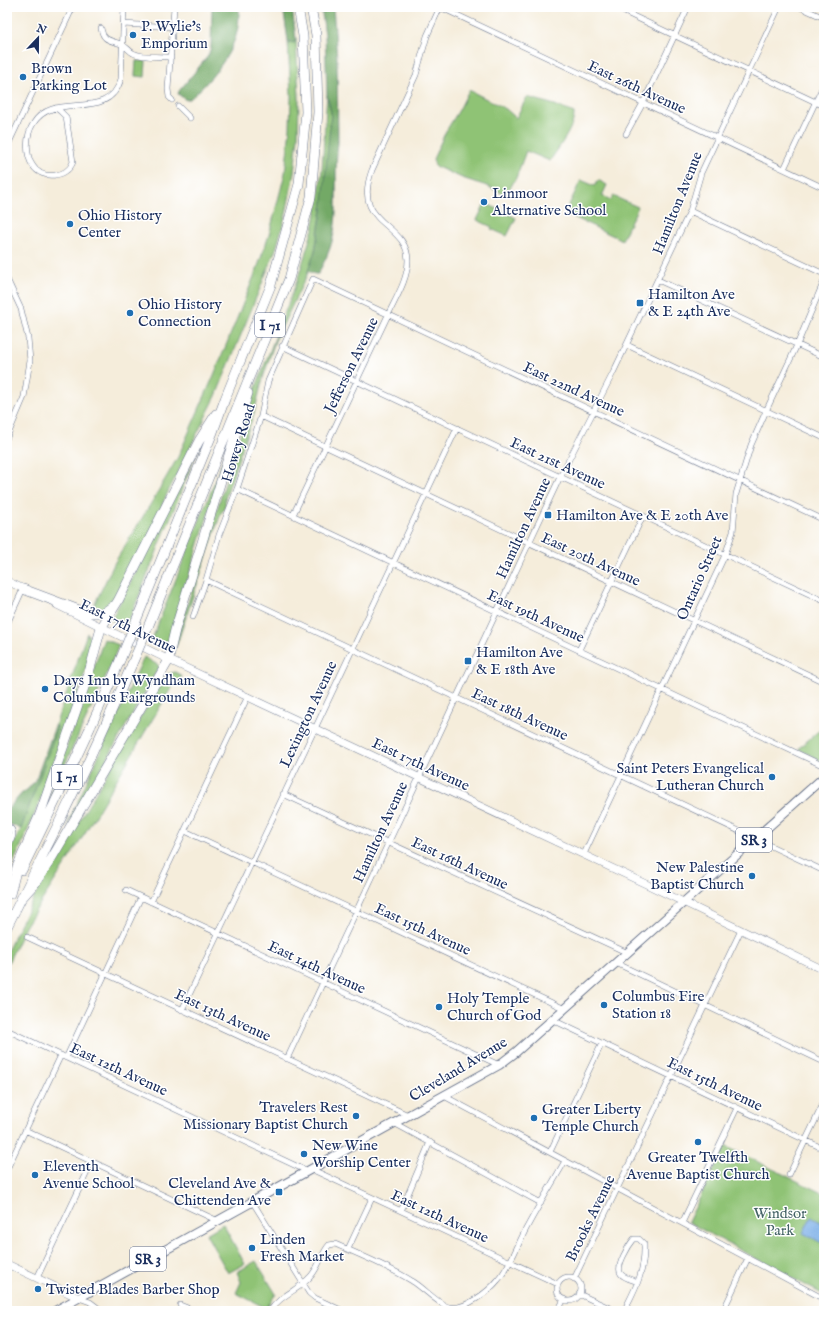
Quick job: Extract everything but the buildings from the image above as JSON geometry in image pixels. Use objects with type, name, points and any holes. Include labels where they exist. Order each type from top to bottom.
[{"type":"highway","name":"I 71","points":[[8,897],[106,693],[213,432],[271,285],[299,184],[306,112],[303,36],[298,7]]},
{"type":"highway","name":"I 71","points":[[7,928],[118,697],[148,627],[289,279],[311,197],[318,112],[316,35],[311,7]]},
{"type":"highway","points":[[21,899],[36,882],[50,861],[169,660],[175,630],[238,430],[259,352]]},
{"type":"highway","points":[[8,897],[17,866],[42,807],[88,676],[101,628],[118,601],[196,448],[225,399]]},
{"type":"highway","points":[[23,589],[87,613],[103,613],[110,609],[118,601]]},
{"type":"main road","name":"Cleveland Avenue","points":[[55,1311],[499,1065],[553,1020],[824,777]]},
{"type":"street","points":[[7,147],[72,7]]},
{"type":"street","points":[[56,108],[66,118],[72,154],[70,168],[59,175],[40,172],[32,165],[28,150],[30,131],[33,124],[41,114],[49,110],[56,108],[103,101],[110,98],[115,93],[121,79],[124,7]]},
{"type":"street","points":[[172,100],[168,89],[174,7]]},
{"type":"street","name":"East 26th Avenue","points":[[440,7],[824,188]]},
{"type":"street","name":"Jefferson Avenue","points":[[293,515],[388,315],[407,270],[408,259],[406,249],[402,242],[374,214],[367,198],[367,184],[372,170],[416,76],[427,36],[440,7]]},
{"type":"street","points":[[614,7],[824,106]]},
{"type":"street","points":[[626,134],[643,103],[688,7]]},
{"type":"street","name":"Hamilton Avenue","points":[[287,1059],[560,477],[594,412],[658,280],[690,211],[701,173],[779,7]]},
{"type":"street","points":[[800,7],[824,18]]},
{"type":"street","points":[[123,24],[173,27]]},
{"type":"street","points":[[101,28],[104,37],[122,44],[137,55],[170,57]]},
{"type":"street","points":[[784,169],[824,84]]},
{"type":"street","points":[[66,118],[73,106]]},
{"type":"street","points":[[178,106],[190,118]]},
{"type":"street","points":[[690,211],[824,274]]},
{"type":"street","points":[[7,279],[21,309],[28,338],[30,361],[24,397],[7,437]]},
{"type":"street","name":"East 22nd Avenue","points":[[313,279],[824,520]]},
{"type":"street","name":"Howey Road","points":[[193,617],[206,580],[219,534],[237,489],[261,416],[268,380],[313,279]]},
{"type":"street","points":[[658,280],[824,357]]},
{"type":"street","name":"Ontario Street","points":[[584,854],[724,555],[733,532],[736,494],[752,445],[824,281]]},
{"type":"street","points":[[627,345],[824,438]]},
{"type":"street","name":"East 21st Avenue","points":[[282,346],[824,602]]},
{"type":"street","name":"East 20th Avenue","points":[[261,416],[824,682]]},
{"type":"street","name":"Lexington Avenue","points":[[182,1010],[457,428]]},
{"type":"street","name":"East 19th Avenue","points":[[237,489],[824,766]]},
{"type":"street","points":[[579,650],[643,516]]},
{"type":"street","name":"East 18th Avenue","points":[[206,580],[824,871]]},
{"type":"street","name":"East 17th Avenue","points":[[7,581],[101,628],[584,854],[824,970]]},
{"type":"street","points":[[7,624],[23,589]]},
{"type":"street","points":[[152,902],[248,696]]},
{"type":"street","name":"East 16th Avenue","points":[[283,794],[628,953]]},
{"type":"street","points":[[7,825],[12,828],[14,835],[7,849]]},
{"type":"street","name":"East 15th Avenue","points":[[185,831],[565,1009]]},
{"type":"street","name":"East 14th Avenue","points":[[126,890],[499,1065]]},
{"type":"street","points":[[7,1170],[25,1130],[105,974],[141,897]]},
{"type":"street","name":"Brooks Avenue","points":[[574,1279],[741,930]]},
{"type":"street","name":"East 13th Avenue","points":[[27,937],[408,1115]]},
{"type":"street","points":[[616,963],[824,1062]]},
{"type":"street","name":"East 15th Avenue","points":[[553,1020],[824,1150]]},
{"type":"street","name":"East 12th Avenue","points":[[7,1030],[558,1284]]},
{"type":"street","points":[[550,1152],[602,1043]]},
{"type":"street","points":[[444,1096],[824,1299]]},
{"type":"street","points":[[789,1175],[824,1102]]},
{"type":"street","points":[[682,1223],[737,1108]]},
{"type":"street","points":[[394,1123],[541,1203]]},
{"type":"street","points":[[25,1130],[218,1221]]},
{"type":"street","points":[[401,1211],[430,1142]]},
{"type":"street","points":[[270,1311],[282,1297],[302,1284],[311,1276],[325,1249],[329,1245],[335,1244],[414,1282],[442,1304],[449,1307],[456,1308],[473,1301],[488,1291],[498,1280],[510,1261],[565,1160]]},
{"type":"street","points":[[37,1278],[92,1162]]},
{"type":"street","points":[[348,1250],[372,1198]]},
{"type":"street","points":[[252,1201],[302,1284],[309,1293],[343,1311]]},
{"type":"street","points":[[624,1311],[638,1282],[642,1272],[644,1244],[639,1239],[634,1239],[628,1247],[619,1268],[622,1275],[638,1282]]},
{"type":"street","points":[[723,1311],[748,1258]]},
{"type":"street","points":[[7,1264],[90,1302],[102,1311]]},
{"type":"street","points":[[563,1278],[574,1279],[580,1287],[579,1294],[574,1299],[564,1299],[558,1294],[558,1284],[563,1278]]},
{"type":"street","points":[[579,1294],[616,1311]]},
{"type":"street","points":[[558,1311],[564,1299]]},
{"type":"street","points":[[180,1305],[195,1311]]},
{"type":"green space","points":[[212,7],[239,7],[239,23],[237,32],[225,60],[212,77],[190,99],[186,100],[178,94],[179,91],[208,56],[211,47]]},
{"type":"green space","points":[[283,7],[292,7],[296,39],[294,43],[288,41]]},
{"type":"green space","points":[[321,7],[333,7],[337,58],[338,143],[336,169],[336,210],[333,236],[330,248],[318,274],[315,274],[308,271],[315,251],[322,211],[331,113],[327,95],[325,35]]},
{"type":"green space","points":[[296,39],[299,98],[298,137],[294,173],[286,214],[276,249],[216,396],[165,498],[155,523],[118,601],[94,614],[94,605],[115,562],[178,457],[214,375],[257,269],[269,235],[285,173],[290,128],[291,96],[288,41],[294,43]]},
{"type":"green space","points":[[136,61],[146,61],[145,77],[135,76]]},
{"type":"green space","points":[[469,90],[506,109],[516,118],[527,97],[555,105],[574,113],[574,119],[569,131],[550,161],[526,151],[516,178],[506,195],[435,166],[433,159],[446,131]]},
{"type":"green space","points":[[327,95],[331,113],[325,191],[315,251],[307,275],[275,341],[254,413],[225,499],[225,507],[221,513],[176,647],[176,641],[252,397],[297,281],[313,229],[322,170]]},
{"type":"green space","points":[[581,180],[595,186],[598,180],[607,185],[602,196],[611,200],[613,196],[638,207],[622,240],[565,213]]},
{"type":"green space","points":[[485,203],[516,218],[507,236],[491,229],[492,227],[477,220]]},
{"type":"green space","points":[[231,441],[167,646],[152,639]]},
{"type":"green space","points":[[195,457],[126,628],[111,620]]},
{"type":"green space","points":[[87,633],[92,642],[94,642],[94,646],[43,792],[7,876],[7,856],[21,829],[57,726],[55,726]]},
{"type":"green space","points":[[104,639],[119,645],[47,803]]},
{"type":"green space","points":[[144,657],[159,667],[106,761],[66,827]]},
{"type":"green space","points":[[175,672],[182,676],[179,682],[176,680],[79,843],[25,927],[7,965],[7,951],[34,897],[165,676],[168,673]]},
{"type":"green space","points":[[55,726],[57,726],[57,729],[21,829],[7,823],[7,810],[36,779]]},
{"type":"green space","points":[[824,726],[824,762],[800,750],[799,748]]},
{"type":"green space","name":"Windsor Park","points":[[725,1146],[824,1194],[824,1295],[688,1222]]},
{"type":"green space","points":[[223,1224],[245,1264],[228,1273],[206,1234]]},
{"type":"green space","points":[[256,1261],[276,1294],[266,1308],[236,1293],[241,1282],[237,1272]]},
{"type":"water","points":[[811,1217],[824,1224],[824,1244],[803,1233]]},
{"type":"place","name":"P. Wylie's Emporium","points":[[133,35]]},
{"type":"place","name":"Brown Parking Lot","points":[[23,77]]},
{"type":"place","name":"Linmoor Alternative School","points":[[484,202]]},
{"type":"place","name":"Ohio History Center","points":[[70,224]]},
{"type":"place","name":"Hamilton Ave & E 24th Ave","points":[[640,303]]},
{"type":"place","name":"Ohio History Connection","points":[[130,313]]},
{"type":"place","name":"Hamilton Ave & E 20th Ave","points":[[548,515]]},
{"type":"place","name":"Hamilton Ave & E 18th Ave","points":[[468,661]]},
{"type":"place","name":"Days Inn by Wyndham Columbus Fairgrounds","points":[[45,689]]},
{"type":"place","name":"Saint Peters Evangelical Lutheran Church","points":[[772,777]]},
{"type":"place","name":"New Palestine Baptist Church","points":[[752,876]]},
{"type":"place","name":"Columbus Fire Station 18","points":[[604,1005]]},
{"type":"place","name":"Holy Temple Church of God","points":[[439,1007]]},
{"type":"place","name":"Travelers Rest Missionary Baptist Church","points":[[356,1116]]},
{"type":"place","name":"Greater Liberty Temple Church","points":[[534,1118]]},
{"type":"place","name":"Greater Twelfth Avenue Baptist Church","points":[[698,1142]]},
{"type":"place","name":"New Wine Worship Center","points":[[304,1154]]},
{"type":"place","name":"Eleventh Avenue School","points":[[35,1175]]},
{"type":"place","name":"Cleveland Ave & Chittenden Ave","points":[[279,1192]]},
{"type":"place","name":"Linden Fresh Market","points":[[252,1248]]},
{"type":"place","name":"Twisted Blades Barber Shop","points":[[38,1289]]}]
